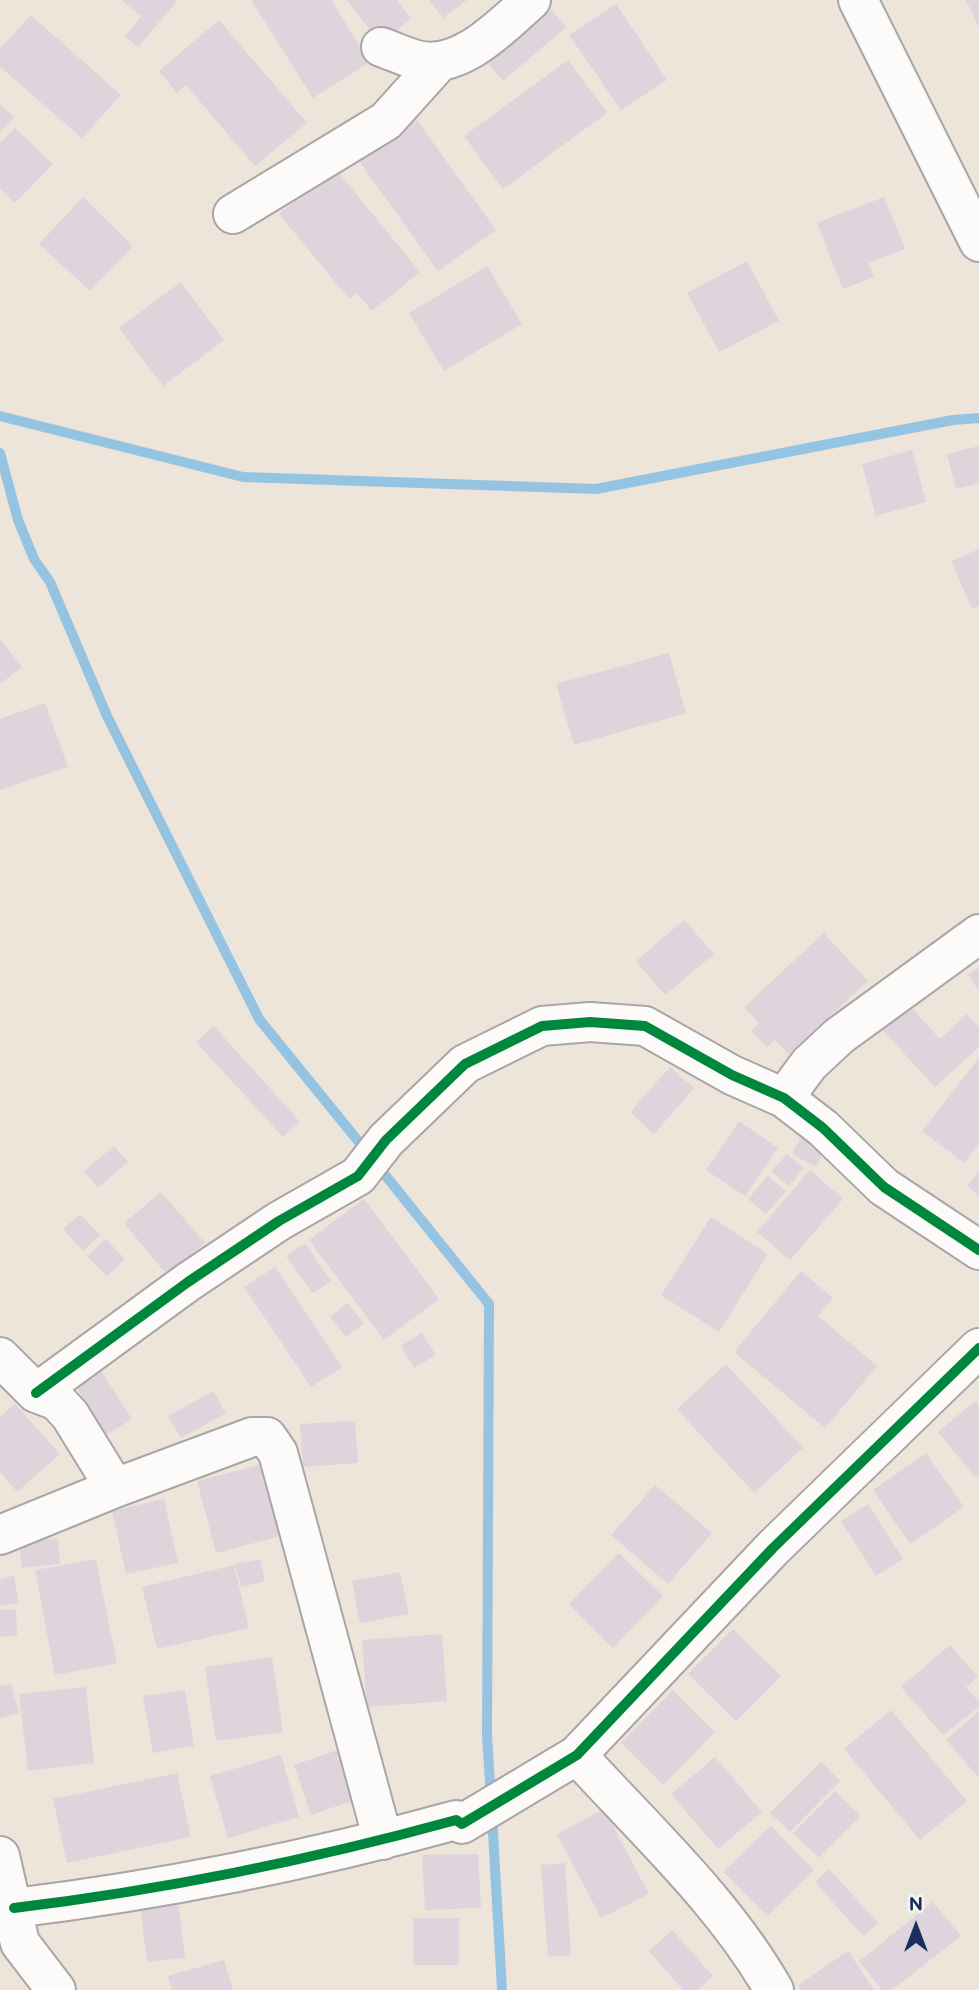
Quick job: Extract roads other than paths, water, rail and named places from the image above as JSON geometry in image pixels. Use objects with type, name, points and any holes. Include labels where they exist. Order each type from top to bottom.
[{"type":"street","points":[[381,47],[419,61],[440,61],[465,51],[504,24],[531,0]]},
{"type":"street","points":[[858,0],[979,242]]},
{"type":"street","points":[[233,214],[386,121],[440,61]]},
{"type":"street","points":[[784,1098],[809,1064],[839,1036],[979,934]]},
{"type":"street","points":[[36,1393],[188,1282],[370,1162],[465,1064],[542,1026],[590,1021],[645,1026],[732,1075],[784,1098],[832,1136],[854,1161],[884,1187],[979,1250]]},
{"type":"street","points":[[14,1908],[106,1897],[383,1840],[456,1820],[462,1824],[577,1755],[773,1548],[979,1348]]},
{"type":"street","points":[[0,1357],[36,1393],[57,1401],[70,1415],[115,1488]]},
{"type":"street","points":[[0,1535],[115,1488],[252,1437],[267,1437],[278,1452],[383,1840]]},
{"type":"street","points":[[577,1755],[720,1912],[756,1958],[774,1990]]},
{"type":"street","points":[[0,1856],[20,1943],[56,1990]]},
{"type":"waterway","points":[[0,416],[243,477],[596,489],[953,420],[979,418]]},
{"type":"waterway","points":[[0,453],[18,520],[34,559],[50,582],[107,716],[259,1019],[367,1152]]},
{"type":"waterway","points":[[377,1165],[489,1304],[487,1735],[491,1799]]},
{"type":"waterway","points":[[492,1815],[502,1990]]}]
